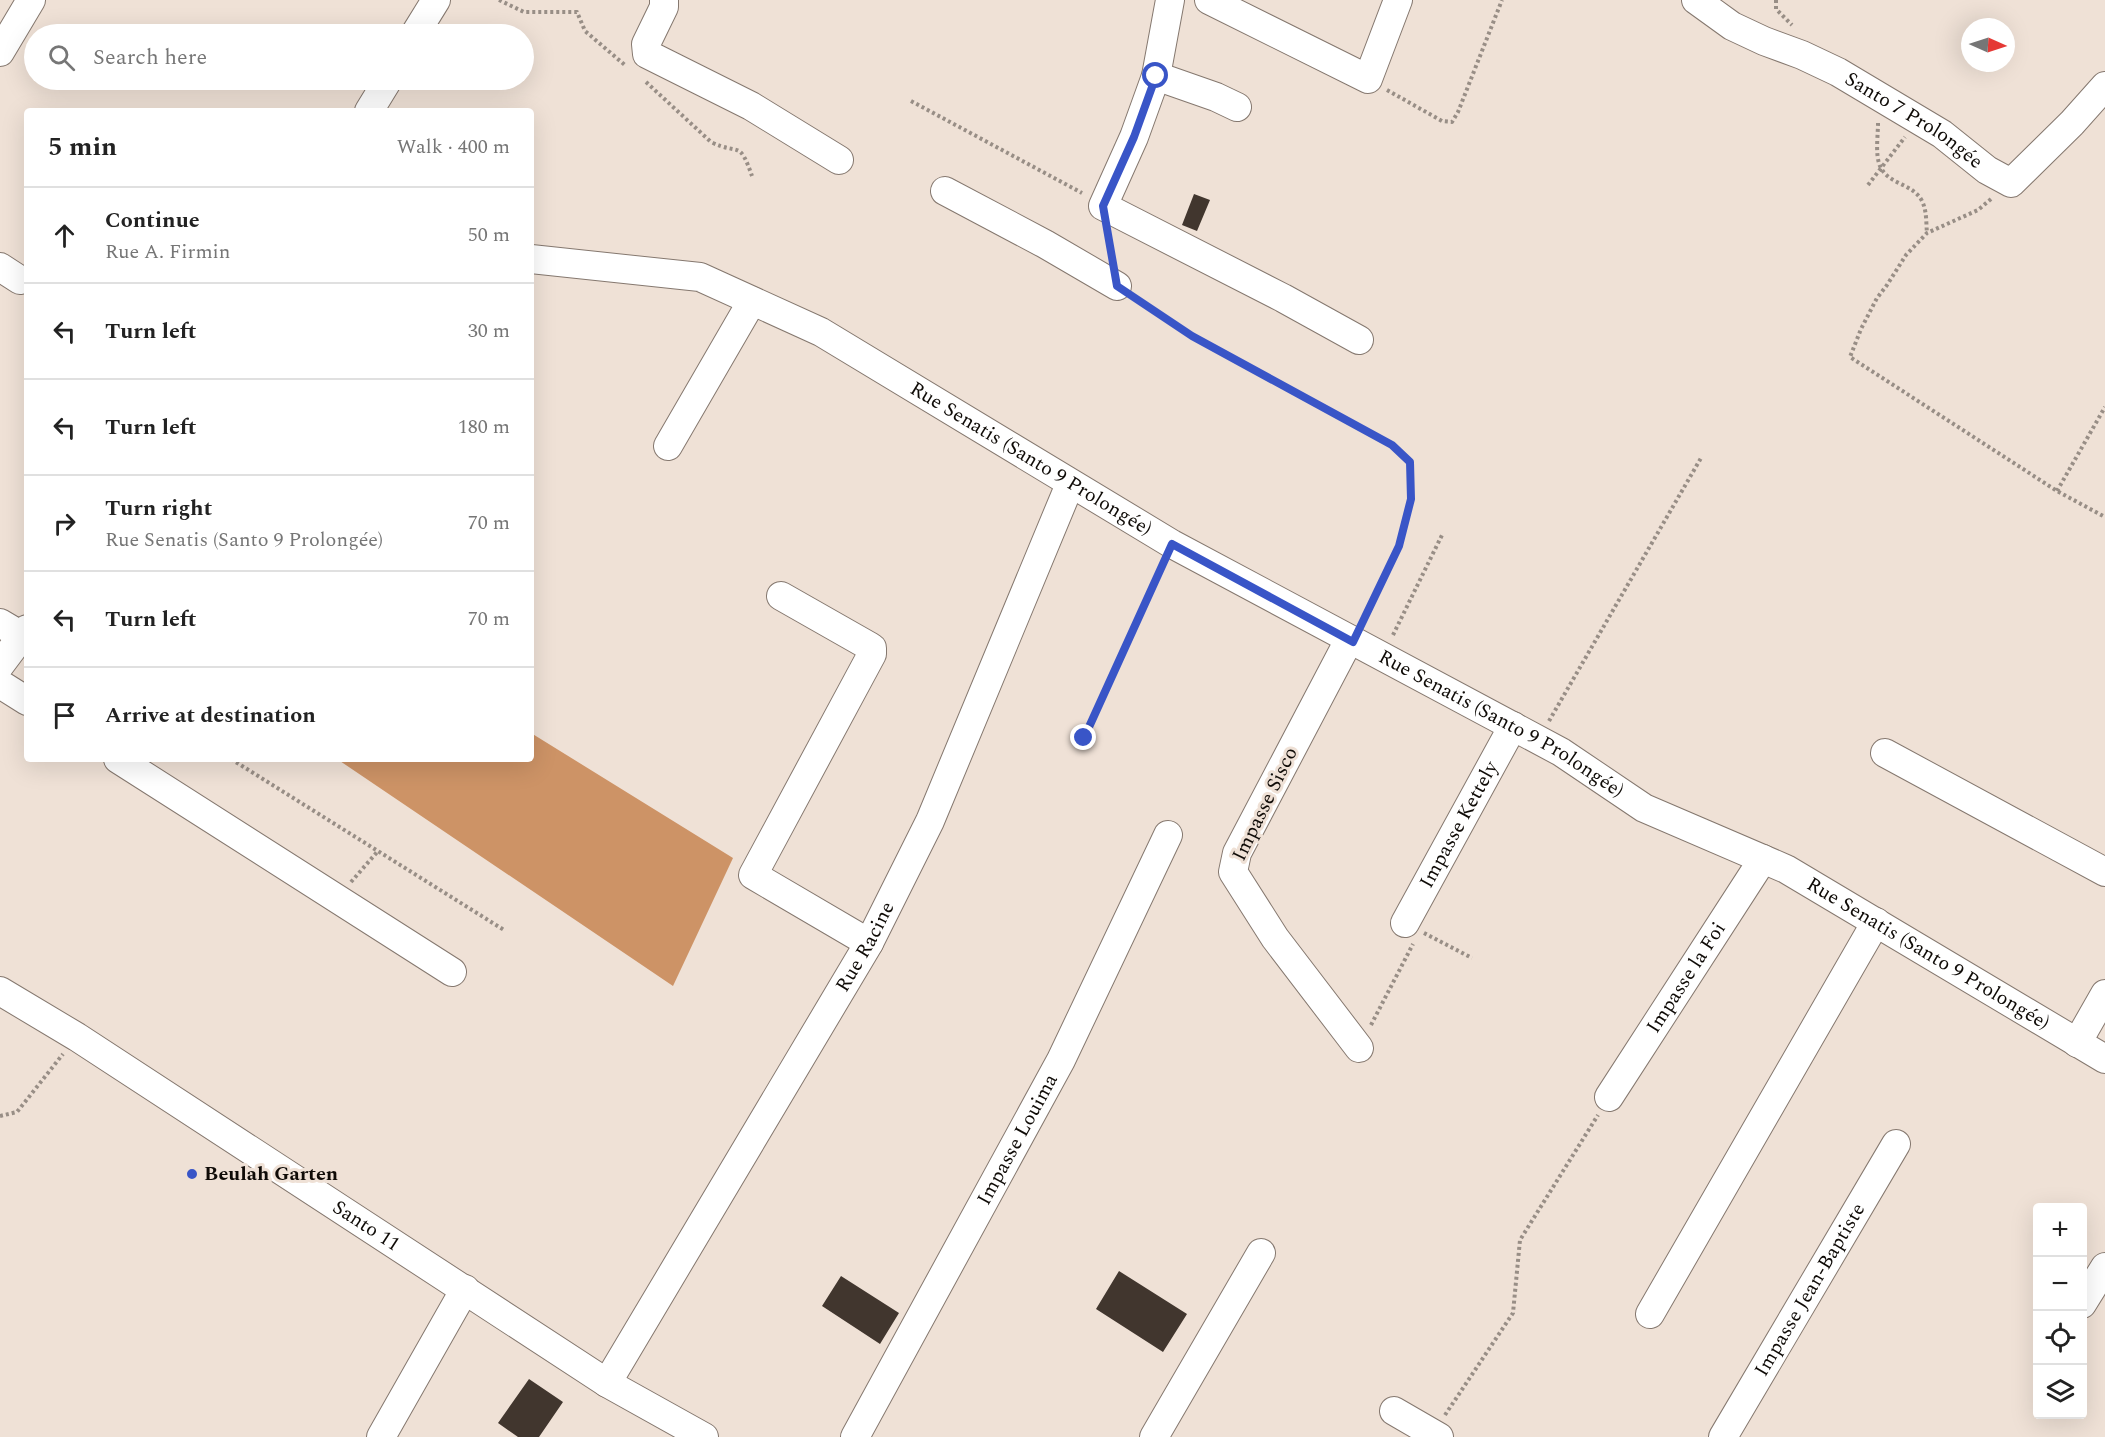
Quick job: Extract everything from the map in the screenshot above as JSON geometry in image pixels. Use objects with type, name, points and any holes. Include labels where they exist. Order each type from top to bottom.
[{"type":"street","points":[[0,52],[31,0]]},
{"type":"street","points":[[421,24],[436,0]]},
{"type":"street","points":[[664,0],[664,7],[646,44],[647,54],[752,106],[839,160]]},
{"type":"street","points":[[1170,0],[1162,55],[1156,76],[1134,137],[1103,206],[1283,298],[1359,340]]},
{"type":"street","points":[[1209,0],[1368,80],[1398,0]]},
{"type":"street","name":"Santo 7 Prolongée","points":[[1696,0],[1732,26],[1838,72],[1942,134],[1987,170],[2011,183]]},
{"type":"street","points":[[1156,76],[1216,97],[1237,107]]},
{"type":"street","points":[[2011,183],[2073,123],[2105,86]]},
{"type":"street","points":[[371,108],[382,90]]},
{"type":"street","points":[[945,191],[1045,244],[1117,286]]},
{"type":"street","name":"Rue Senatis (Santo 9 Prolongée)","points":[[534,259],[700,277],[821,332],[1172,544],[1561,752],[1644,808],[1786,869],[2105,1059]]},
{"type":"street","points":[[668,446],[752,301]]},
{"type":"street","name":"Rue Racine","points":[[607,1383],[869,943],[930,822],[1070,484]]},
{"type":"street","points":[[781,596],[869,646],[872,648],[872,654],[753,874],[756,878],[869,943]]},
{"type":"street","points":[[0,665],[16,629]]},
{"type":"street","name":"Impasse Sisco","points":[[1351,641],[1237,853],[1233,872],[1275,938],[1359,1048]]},
{"type":"street","points":[[0,684],[24,699]]},
{"type":"street","name":"Impasse Kettely","points":[[1413,926],[1513,726]]},
{"type":"street","points":[[1885,753],[2105,872]]},
{"type":"street","points":[[123,762],[452,972]]},
{"type":"street","name":"Impasse Louima","points":[[855,1437],[1061,1060],[1168,835]]},
{"type":"street","name":"Impasse la Foi","points":[[1609,1097],[1763,859]]},
{"type":"street","points":[[1650,1314],[1876,922]]},
{"type":"street","name":"Santo 11","points":[[0,990],[77,1037],[607,1383],[704,1437]]},
{"type":"street","points":[[2077,1042],[2105,994]]},
{"type":"street","name":"Impasse Jean-Baptiste","points":[[1724,1437],[1896,1144]]},
{"type":"street","points":[[1154,1437],[1261,1253]]},
{"type":"street","points":[[2087,1296],[2105,1267]]},
{"type":"street","points":[[381,1437],[465,1289]]},
{"type":"street","points":[[1394,1411],[1436,1435]]},
{"type":"path","points":[[1368,80],[1442,121],[1452,122],[1502,0]]},
{"type":"path","points":[[1876,96],[1879,163],[1888,178],[1912,190],[1918,196],[1926,214],[1927,233]]},
{"type":"path","points":[[911,101],[1103,206],[1117,286],[1192,336],[1392,445],[1410,462],[1411,499],[1399,546],[1351,641]]},
{"type":"path","points":[[1868,185],[1918,120]]},
{"type":"path","points":[[2011,183],[1978,210],[1927,233],[1906,255],[1877,298],[1850,357],[2057,491],[2105,517]]},
{"type":"path","points":[[2057,491],[2105,407]]},
{"type":"path","points":[[1538,740],[1701,458]]},
{"type":"path","points":[[1382,657],[1443,532]]},
{"type":"path","points":[[1084,738],[1172,544]]},
{"type":"path","points":[[236,762],[504,930]]},
{"type":"path","points":[[336,898],[378,851]]},
{"type":"path","points":[[1359,1048],[1413,926],[1472,958]]},
{"type":"path","points":[[0,1116],[17,1112],[77,1037]]},
{"type":"path","points":[[1436,1435],[1513,1313],[1520,1240],[1609,1097]]},
{"type":"shaded area","points":[[534,735],[733,858],[673,986],[341,762],[534,762]]},
{"type":"building","points":[[1194,194],[1210,200],[1197,231],[1182,225]]},
{"type":"building","points":[[1119,1271],[1187,1314],[1163,1352],[1096,1309]]},
{"type":"building","points":[[841,1276],[899,1313],[880,1344],[822,1306]]},
{"type":"building","points":[[529,1379],[563,1402],[539,1437],[518,1437],[498,1423]]},
{"type":"place","name":"Beulah Garten","points":[[192,1174]]},
{"type":"route","points":[[1084,738],[1172,544],[1353,642],[1399,546],[1411,499],[1410,462],[1392,445],[1192,336],[1117,286],[1103,206],[1134,137],[1156,76]]}]
